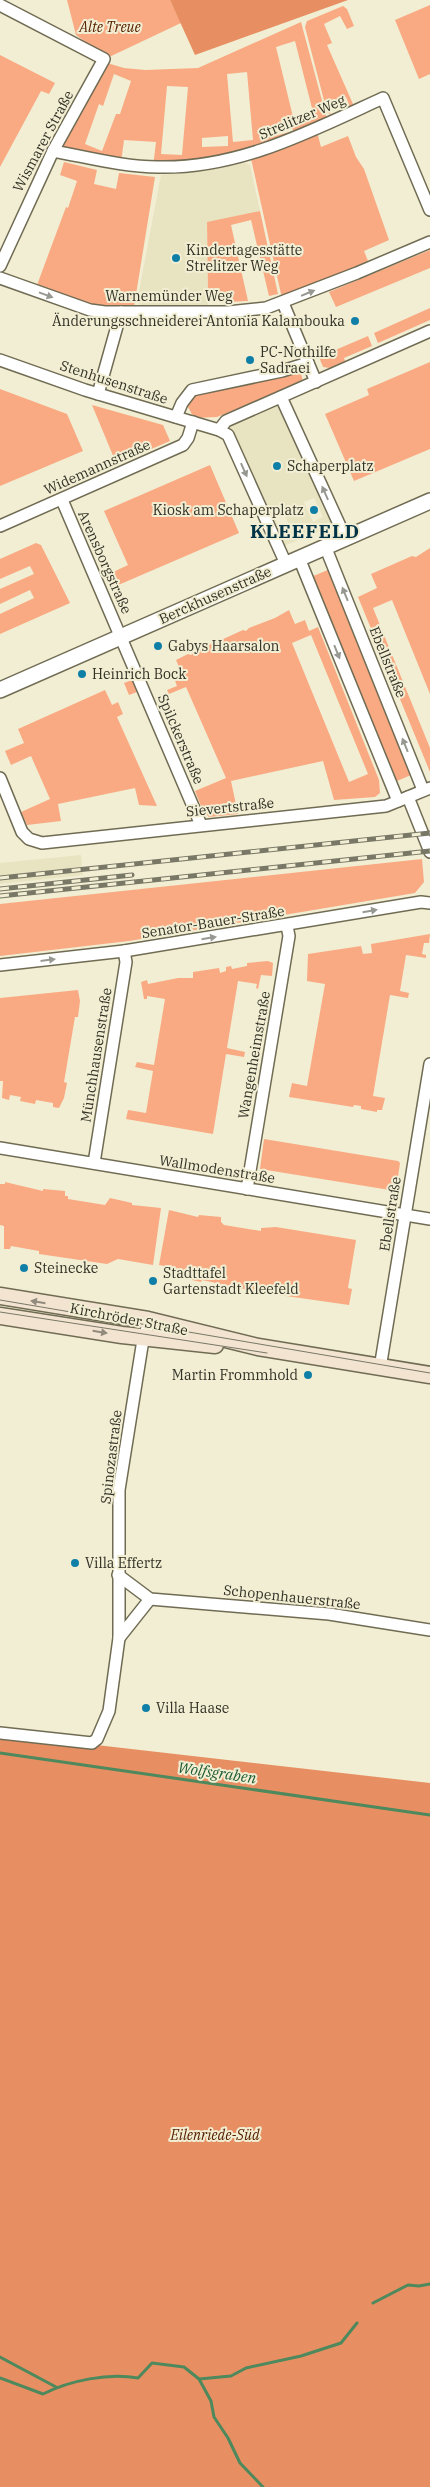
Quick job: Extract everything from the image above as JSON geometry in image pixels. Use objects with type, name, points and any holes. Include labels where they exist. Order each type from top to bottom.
[{"type":"main road","name":"Kirchröder Straße","points":[[0,1296],[148,1320],[258,1347]]},
{"type":"main road","name":"Kirchröder Straße","points":[[0,1316],[146,1331],[258,1347],[430,1376]]},
{"type":"street","name":"Wismarer Straße","points":[[0,5],[104,58],[52,151],[0,266]]},
{"type":"street","name":"Strelitzer Weg","points":[[52,151],[153,167],[191,166],[266,150],[383,98],[430,210]]},
{"type":"street","name":"Warnemünder Weg","points":[[0,278],[90,310],[121,312],[248,311],[283,303],[430,242]]},
{"type":"street","points":[[283,303],[316,382]]},
{"type":"street","points":[[98,394],[121,312]]},
{"type":"street","points":[[430,331],[226,421],[219,430],[228,435],[292,561],[403,799],[430,852]]},
{"type":"street","name":"Stenhusenstraße","points":[[0,360],[98,394],[219,430]]},
{"type":"street","points":[[176,418],[182,403],[192,390],[282,371],[308,363]]},
{"type":"street","points":[[281,397],[345,537]]},
{"type":"street","name":"Widemannstraße","points":[[0,526],[183,445],[188,438],[193,422]]},
{"type":"street","name":"Arensborgstraße","points":[[62,500],[122,636]]},
{"type":"street","name":"Berckhusenstraße","points":[[0,690],[430,501]]},
{"type":"street","name":"Ebellstraße","points":[[325,546],[426,789]]},
{"type":"street","name":"Spilckerstraße","points":[[122,636],[201,825]]},
{"type":"street","name":"Sievertstraße","points":[[0,778],[22,832],[30,839],[42,843],[386,806],[426,789]]},
{"type":"street","name":"Senator-Bauer-Straße","points":[[0,965],[124,951],[287,926],[421,902],[430,903]]},
{"type":"street","name":"Wangenheimstraße","points":[[247,1189],[290,936],[287,926]]},
{"type":"street","name":"Münchhausenstraße","points":[[94,1163],[126,962],[124,951]]},
{"type":"street","name":"Ebellstraße","points":[[380,1368],[430,1064]]},
{"type":"street","name":"Wallmodenstraße","points":[[0,1148],[430,1219]]},
{"type":"street","name":"Spinozastraße","points":[[0,1733],[92,1743],[95,1741],[109,1711],[119,1638],[119,1490],[146,1331]]},
{"type":"street","points":[[118,1575],[150,1599],[119,1638]]},
{"type":"street","name":"Schopenhauerstraße","points":[[150,1599],[329,1614],[430,1630]]},
{"type":"shaded area","name":"Kindertagesstätte Strelitzer Weg","points":[[245,163],[250,165],[260,211],[207,223],[208,305],[141,306],[137,302],[161,175],[215,169]]},
{"type":"shaded area","name":"Schaperplatz","points":[[281,397],[336,519],[318,532],[279,548],[228,435],[226,421]],"holes":[[[314,498],[323,517],[313,522],[304,502]],[[283,512],[292,531],[283,536],[274,517]]]},
{"type":"shaded area","points":[[81,855],[83,875],[0,884],[0,863]]},
{"type":"green space","name":"Alte Treue","points":[[67,0],[170,0],[181,23],[107,58],[76,35]]},
{"type":"green space","points":[[170,0],[348,0],[195,55]]},
{"type":"green space","points":[[430,5],[430,74],[419,79],[395,20]]},
{"type":"green space","points":[[343,6],[347,9],[354,26],[347,29],[340,16],[324,24],[332,43],[327,45],[353,104],[350,107],[346,97],[327,105],[331,115],[327,112],[305,27],[307,21]]},
{"type":"green space","points":[[301,22],[328,123],[316,128],[321,147],[348,136],[356,157],[364,169],[389,240],[364,251],[368,261],[355,267],[357,273],[283,303],[250,154],[153,167],[156,142],[124,140],[121,163],[60,147],[107,63],[124,68],[145,70],[198,68]],"holes":[[[295,41],[314,116],[294,121],[276,47]],[[247,72],[253,140],[233,142],[227,74]],[[114,74],[131,81],[120,114],[116,114],[102,151],[85,144],[99,104],[103,106]],[[167,86],[188,87],[182,155],[161,154]],[[290,120],[293,131],[271,137],[268,127]],[[228,136],[228,146],[202,147],[202,138]]]},
{"type":"green space","points":[[0,55],[55,83],[49,94],[41,91],[0,167]]},
{"type":"green space","points":[[64,162],[97,170],[94,184],[116,189],[119,173],[155,177],[133,313],[105,312],[17,285],[20,279],[37,285],[66,207],[68,208],[77,181],[60,175]]},
{"type":"green space","points":[[260,211],[278,294],[269,296],[251,220],[231,225],[248,301],[228,302],[228,293],[208,293],[207,222]]},
{"type":"green space","points":[[430,250],[430,268],[336,307],[329,292]]},
{"type":"green space","points":[[430,308],[430,320],[378,343],[374,333]]},
{"type":"green space","points":[[368,336],[372,346],[344,358],[345,361],[330,368],[323,367],[319,357]]},
{"type":"green space","points":[[430,362],[430,449],[354,481],[325,414],[369,395],[367,389]]},
{"type":"green space","points":[[301,373],[303,382],[217,417],[194,418],[188,407],[188,401],[192,396]]},
{"type":"green space","points":[[0,389],[67,414],[83,451],[0,486]]},
{"type":"green space","points":[[92,405],[163,425],[170,441],[121,462],[114,458]]},
{"type":"green space","points":[[210,465],[239,533],[116,586],[111,573],[128,565],[104,511]]},
{"type":"green space","points":[[36,543],[41,545],[70,603],[0,634],[0,614],[34,598],[30,590],[0,604],[0,589],[34,574],[30,566],[0,579],[0,559]]},
{"type":"green space","points":[[430,548],[430,694],[392,600],[373,608],[430,748],[430,772],[358,597],[377,588],[371,574],[412,556],[416,557]]},
{"type":"green space","points":[[330,569],[411,775],[397,781],[393,777],[311,577]]},
{"type":"green space","points":[[289,610],[295,624],[305,620],[309,631],[318,627],[379,780],[380,793],[375,797],[334,800],[323,761],[231,781],[238,814],[209,817],[203,811],[195,791],[226,778],[186,687],[169,694],[167,690],[177,686],[174,678],[182,674],[176,660],[275,618]],"holes":[[[311,635],[368,774],[349,782],[292,643]]]},
{"type":"green space","points":[[132,680],[137,692],[129,695],[124,683]]},
{"type":"green space","points":[[105,690],[112,705],[118,702],[123,714],[117,717],[157,806],[139,805],[135,788],[58,804],[61,821],[27,825],[21,812],[50,799],[31,756],[11,765],[5,751],[24,743],[18,729]]},
{"type":"green space","points":[[422,859],[424,882],[415,893],[129,941],[0,956],[0,904]]},
{"type":"green space","points":[[430,934],[429,943],[424,943],[422,954],[426,955],[426,958],[406,955],[400,991],[409,993],[408,998],[390,995],[373,1096],[385,1098],[382,1110],[377,1110],[377,1112],[361,1109],[361,1106],[354,1105],[353,1107],[289,1097],[292,1083],[307,1086],[325,984],[307,981],[308,954],[361,946],[363,954],[372,953],[371,944]]},
{"type":"green space","points":[[268,961],[273,963],[272,976],[261,975],[258,989],[256,988],[257,984],[238,981],[227,1048],[245,1052],[244,1057],[226,1054],[213,1134],[126,1119],[128,1110],[146,1113],[153,1071],[135,1067],[137,1062],[154,1065],[165,999],[147,996],[147,999],[144,999],[141,982],[147,980],[148,984],[178,978],[193,978],[193,972],[219,968],[220,973],[226,971],[226,967],[231,966],[232,969],[247,966],[247,963]]},
{"type":"green space","points":[[78,990],[80,1001],[78,1017],[75,1017],[64,1082],[67,1083],[64,1098],[59,1108],[53,1107],[53,1103],[36,1100],[35,1104],[20,1101],[21,1097],[10,1095],[9,1100],[2,1098],[3,1081],[0,1081],[0,998]]},
{"type":"green space","points":[[264,1139],[398,1161],[400,1163],[396,1191],[260,1169]]},
{"type":"green space","points":[[5,1182],[43,1191],[43,1189],[65,1191],[65,1196],[68,1196],[68,1199],[105,1205],[110,1198],[132,1203],[132,1205],[161,1208],[153,1265],[118,1259],[107,1264],[39,1254],[39,1251],[11,1246],[10,1249],[4,1249],[4,1226],[0,1225],[0,1184],[5,1184]]},
{"type":"green space","points":[[169,1210],[198,1217],[199,1215],[221,1217],[221,1222],[224,1225],[261,1231],[261,1228],[276,1227],[356,1240],[348,1288],[352,1289],[349,1305],[258,1292],[202,1280],[201,1282],[192,1280],[193,1272],[159,1265]]},
{"type":"green space","name":"Eilenriede-Süd","points":[[0,1734],[430,1783],[430,2487],[0,2487]]},
{"type":"waterway","name":"Wolfsgraben","points":[[0,1753],[430,1815]]},
{"type":"waterway","points":[[373,2303],[408,2285],[430,2284]]},
{"type":"waterway","points":[[199,2379],[231,2376],[246,2368],[301,2356],[341,2343],[357,2323]]},
{"type":"waterway","points":[[0,2357],[56,2387]]},
{"type":"waterway","points":[[0,2378],[43,2394],[77,2381],[114,2376],[138,2378],[152,2363],[184,2367],[199,2379],[211,2401],[214,2417],[228,2438],[240,2463],[263,2487]]},
{"type":"tram line","points":[[0,1300],[430,1373]]},
{"type":"tram line","points":[[0,1312],[267,1353]]},
{"type":"railway","points":[[0,878],[430,833]]},
{"type":"railway","points":[[0,896],[430,851]]},
{"type":"railway","points":[[0,889],[132,875]]},
{"type":"place","name":"Kindertagesstätte Strelitzer Weg","points":[[176,258]]},
{"type":"place","name":"Änderungsschneiderei Antonia Kalambouka","points":[[355,321]]},
{"type":"place","name":"PC-Nothilfe Sadraei","points":[[250,360]]},
{"type":"place","name":"Schaperplatz","points":[[277,466]]},
{"type":"place","name":"Kiosk am Schaperplatz","points":[[314,510]]},
{"type":"place","name":"Gabys Haarsalon","points":[[158,646]]},
{"type":"place","name":"Heinrich Bock","points":[[82,674]]},
{"type":"place","name":"Steinecke","points":[[24,1268]]},
{"type":"place","name":"Stadttafel Gartenstadt Kleefeld","points":[[153,1281]]},
{"type":"place","name":"Martin Frommhold","points":[[308,1375]]},
{"type":"place","name":"Villa Effertz","points":[[75,1563]]},
{"type":"place","name":"Villa Haase","points":[[146,1708]]},
{"type":"district","name":"KLEEFELD","points":[[305,531]]}]
